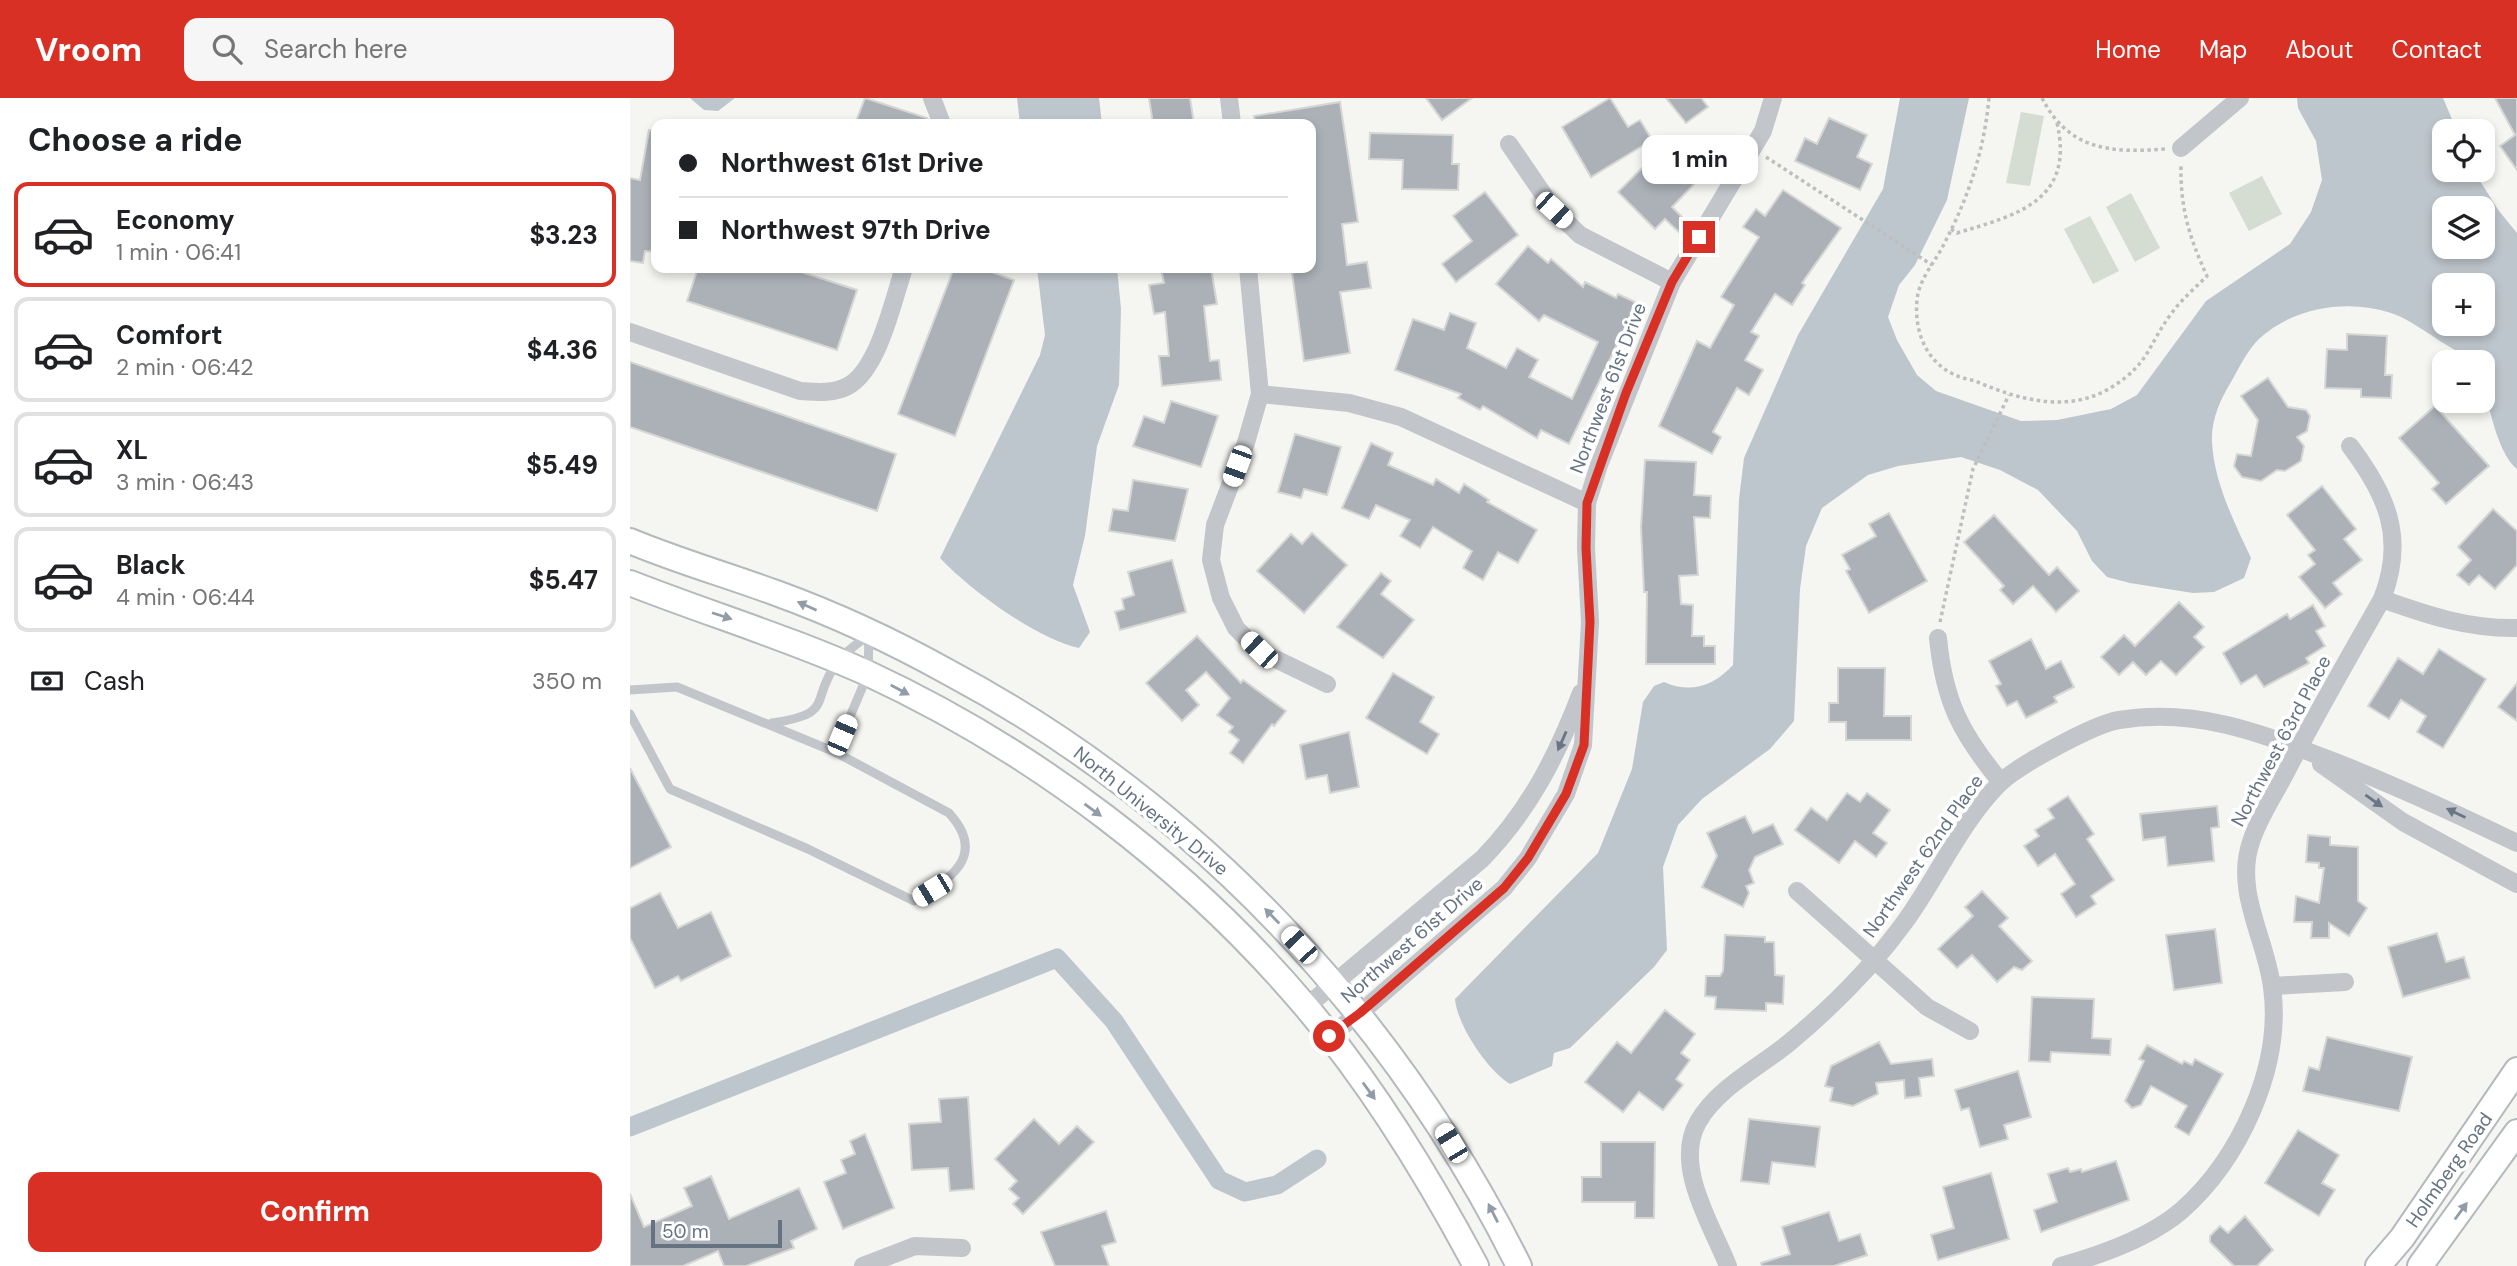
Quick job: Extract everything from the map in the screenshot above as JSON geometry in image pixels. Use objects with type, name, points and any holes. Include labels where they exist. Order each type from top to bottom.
[{"type":"main road","name":"North University Drive","points":[[630,541],[778,593],[947,671],[1029,717],[1107,772],[1245,888],[1335,983],[1360,1013],[1439,1123],[1488,1204],[1519,1266]]},
{"type":"main road","name":"North University Drive","points":[[630,583],[764,629],[868,674],[1001,744],[1136,842],[1221,917],[1306,1007],[1385,1113],[1449,1215],[1476,1266]]},
{"type":"main road","name":"Holmberg Road","points":[[2378,1266],[2402,1238],[2517,1070]]},
{"type":"main road","name":"Holmberg Road","points":[[2420,1266],[2517,1132]]},
{"type":"street","points":[[932,98],[940,119]]},
{"type":"street","points":[[1229,98],[1231,119]]},
{"type":"street","name":"Northwest 61st Drive","points":[[1329,1036],[1480,911],[1528,858],[1566,794],[1584,745],[1590,622],[1586,548],[1587,503],[1612,429],[1672,282],[1763,131],[1773,98]]},
{"type":"street","points":[[2180,148],[2240,98]]},
{"type":"street","points":[[1509,144],[1554,210],[1580,234],[1672,282]]},
{"type":"street","points":[[630,332],[800,391],[828,392],[848,386],[863,373],[875,353],[902,273]]},
{"type":"street","points":[[1248,273],[1260,394],[1245,446],[1215,525],[1212,560],[1220,598],[1236,628],[1259,650],[1327,684]]},
{"type":"street","points":[[1260,394],[1349,403],[1401,417],[1587,503]]},
{"type":"street","name":"Northwest 63rd Place","points":[[2061,1266],[2089,1258],[2137,1237],[2180,1211],[2224,1162],[2250,1112],[2266,1069],[2273,1024],[2272,986],[2245,877],[2250,843],[2298,747],[2382,599],[2392,573],[2390,516],[2371,474],[2350,446]]},
{"type":"street","points":[[2382,599],[2448,622],[2487,628],[2517,628]]},
{"type":"street","points":[[1938,638],[1942,679],[1953,712],[1970,745],[2001,782]]},
{"type":"street","name":"Northwest 61st Drive","points":[[1306,1007],[1482,859],[1508,833],[1530,803],[1562,743],[1587,677]]},
{"type":"street","name":"Northwest 62nd Place","points":[[1728,1266],[1692,1176],[1689,1151],[1697,1123],[1719,1095],[1791,1041],[1874,961],[1903,924],[1962,831],[2001,782],[2076,736],[2117,720],[2163,717],[2207,720],[2246,727],[2415,793],[2517,843]]},
{"type":"street","name":"Northwest 62nd Place","points":[[2298,747],[2403,822],[2517,884]]},
{"type":"street","points":[[1797,891],[1927,1007],[1970,1031]]},
{"type":"street","points":[[2272,986],[2345,982]]},
{"type":"street","points":[[863,1266],[915,1246],[962,1248]]},
{"type":"lane","points":[[769,723],[803,718],[815,710],[838,661],[869,634]]},
{"type":"lane","points":[[835,752],[868,674],[869,634]]},
{"type":"lane","points":[[630,690],[677,688],[769,723],[835,752],[949,813],[961,826],[966,839],[964,856],[950,880],[914,901],[808,849],[675,792],[655,764],[630,713]]},
{"type":"path","points":[[1989,98],[1978,164],[1951,229],[1921,283],[1917,300],[1921,342],[1931,356],[1951,373],[2009,395],[2037,401],[2064,402],[2091,398],[2130,375],[2147,356],[2169,317],[2207,276],[2185,222],[2180,200],[2180,148],[2123,152],[2096,148],[2057,121]]},
{"type":"path","points":[[1951,229],[1957,233],[1998,221],[2024,211],[2043,198],[2058,167],[2062,144],[2057,121],[2042,98]]},
{"type":"path","points":[[1753,148],[1932,265]]},
{"type":"path","points":[[1938,638],[1972,469],[2009,395]]},
{"type":"shaded area","points":[[690,98],[735,98],[718,111],[704,110]]},
{"type":"shaded area","points":[[1017,98],[1099,98],[1101,119],[1019,119]]},
{"type":"shaded area","points":[[1900,98],[1969,98],[1947,200],[1915,265],[1899,285],[1888,317],[1897,340],[1917,375],[1936,391],[2021,421],[2057,420],[2111,409],[2137,395],[2206,301],[2290,244],[2311,212],[2322,180],[2316,141],[2298,108],[2297,98],[2443,98],[2452,119],[2432,119],[2432,182],[2481,182],[2489,196],[2432,196],[2432,259],[2495,259],[2495,205],[2517,233],[2517,469],[2503,449],[2490,413],[2495,413],[2495,350],[2456,350],[2433,336],[2495,336],[2495,273],[2432,273],[2432,336],[2391,313],[2357,307],[2322,309],[2289,319],[2274,327],[2260,338],[2244,359],[2220,403],[2212,442],[2226,502],[2251,558],[2244,578],[2214,592],[2193,593],[2107,577],[2092,561],[2077,531],[2038,490],[2000,470],[1961,457],[1898,466],[1868,475],[1822,508],[1806,546],[1800,589],[1794,721],[1770,749],[1702,799],[1678,825],[1663,867],[1667,950],[1654,967],[1570,1048],[1554,1053],[1552,1066],[1510,1084],[1492,1069],[1467,1034],[1455,999],[1598,853],[1632,769],[1643,702],[1654,686],[1664,682],[1683,687],[1701,686],[1718,678],[1733,665],[1739,499],[1744,458],[1798,335],[1883,189]]},
{"type":"shaded area","points":[[2021,112],[2044,116],[2030,186],[2006,183]]},
{"type":"shaded area","points":[[2262,176],[2282,214],[2249,231],[2229,193]]},
{"type":"shaded area","points":[[2131,193],[2160,248],[2135,262],[2106,207]]},
{"type":"shaded area","points":[[2090,216],[2119,271],[2093,284],[2064,229]]},
{"type":"shaded area","points":[[1038,273],[1117,273],[1121,309],[1119,385],[1097,446],[1085,536],[1073,585],[1090,632],[1079,648],[1044,635],[1005,612],[968,584],[940,558],[1040,355],[1045,335]]},
{"type":"building","points":[[865,98],[928,119],[857,119]]},
{"type":"building","points":[[1149,98],[1190,98],[1193,119],[1152,119]]},
{"type":"building","points":[[1426,98],[1472,98],[1442,120]]},
{"type":"building","points":[[1610,98],[1628,127],[1640,120],[1652,140],[1591,177],[1562,127]]},
{"type":"building","points":[[1666,98],[1701,98],[1708,107],[1686,123]]},
{"type":"building","points":[[2495,98],[2517,98],[2517,170],[2500,146],[2515,135]]},
{"type":"building","points":[[1340,102],[1358,222],[1342,224],[1347,265],[1367,262],[1371,288],[1340,292],[1350,353],[1304,361],[1292,273],[1316,273],[1316,119],[1254,119],[1254,116]]},
{"type":"building","points":[[1829,118],[1867,135],[1857,157],[1872,164],[1860,190],[1795,161],[1805,138],[1817,144]]},
{"type":"building","points":[[651,130],[651,252],[645,251],[643,263],[630,261],[630,178],[640,180]]},
{"type":"building","points":[[1370,133],[1453,135],[1452,164],[1459,164],[1458,190],[1402,189],[1403,160],[1369,159]]},
{"type":"building","points":[[1665,145],[1699,179],[1672,207],[1692,227],[1685,238],[1665,219],[1655,229],[1618,192]]},
{"type":"building","points":[[1783,190],[1841,228],[1802,283],[1805,285],[1792,305],[1775,294],[1751,332],[1759,336],[1745,360],[1763,370],[1749,395],[1737,388],[1713,432],[1721,437],[1712,454],[1659,426],[1697,341],[1710,348],[1734,305],[1721,297],[1759,237],[1743,227],[1756,209],[1765,216]]},
{"type":"building","points":[[1485,192],[1518,235],[1456,282],[1442,264],[1472,241],[1453,216]]},
{"type":"building","points":[[1528,246],[1548,263],[1551,259],[1583,287],[1585,282],[1616,298],[1618,294],[1637,303],[1569,444],[1541,430],[1537,438],[1483,406],[1480,410],[1458,398],[1461,394],[1395,370],[1413,319],[1444,330],[1450,313],[1476,323],[1467,348],[1506,368],[1517,348],[1538,360],[1529,377],[1572,399],[1598,342],[1544,315],[1539,321],[1496,284]]},
{"type":"building","points":[[696,273],[804,273],[857,290],[837,350],[687,301]]},
{"type":"building","points":[[952,273],[995,273],[1014,280],[955,436],[898,414]]},
{"type":"building","points":[[1162,273],[1212,273],[1217,304],[1204,306],[1210,361],[1219,360],[1221,380],[1162,386],[1159,356],[1169,356],[1165,312],[1154,314],[1149,285],[1164,283]]},
{"type":"building","points":[[2347,334],[2387,336],[2385,375],[2392,375],[2391,398],[2361,397],[2361,389],[2325,388],[2327,349],[2347,350]]},
{"type":"building","points":[[630,362],[896,454],[877,511],[630,427]]},
{"type":"building","points":[[2268,378],[2288,407],[2306,410],[2310,416],[2307,431],[2297,437],[2304,446],[2301,461],[2285,471],[2277,470],[2261,481],[2242,477],[2234,466],[2237,454],[2251,456],[2258,420],[2241,396]]},
{"type":"building","points":[[1171,401],[1218,416],[1201,467],[1133,446],[1144,416],[1164,423]]},
{"type":"building","points":[[2432,409],[2432,413],[2441,413],[2489,466],[2446,504],[2432,489],[2439,483],[2399,438]]},
{"type":"building","points":[[1295,434],[1341,447],[1327,495],[1304,489],[1301,498],[1278,492]]},
{"type":"building","points":[[1371,443],[1393,453],[1388,465],[1433,485],[1436,479],[1459,493],[1464,484],[1489,500],[1487,502],[1537,530],[1518,563],[1498,552],[1483,580],[1463,568],[1472,551],[1433,527],[1420,548],[1400,536],[1410,520],[1376,505],[1369,519],[1342,508]]},
{"type":"building","points":[[1645,460],[1696,462],[1694,495],[1711,496],[1710,518],[1694,517],[1698,575],[1679,576],[1681,604],[1693,605],[1692,636],[1704,636],[1704,646],[1715,646],[1715,664],[1646,664],[1647,592],[1644,592],[1641,527]]},
{"type":"building","points":[[1133,480],[1188,489],[1175,541],[1109,531],[1113,509],[1128,511]]},
{"type":"building","points":[[2322,486],[2356,529],[2344,539],[2362,560],[2333,583],[2342,594],[2325,608],[2299,577],[2315,564],[2308,555],[2315,550],[2287,515]]},
{"type":"building","points":[[2493,509],[2517,531],[2517,565],[2495,589],[2479,575],[2469,585],[2457,575],[2471,560],[2458,547]]},
{"type":"building","points":[[1889,513],[1927,581],[1869,613],[1846,571],[1850,569],[1842,555],[1876,536],[1869,524]]},
{"type":"building","points":[[1994,515],[2049,575],[2057,567],[2079,591],[2056,612],[2033,586],[2013,604],[2000,590],[2004,586],[1964,542]]},
{"type":"building","points":[[1312,533],[1347,565],[1304,613],[1257,571],[1291,534],[1302,544]]},
{"type":"building","points":[[1172,560],[1186,612],[1120,630],[1115,612],[1124,609],[1122,599],[1134,595],[1128,572]]},
{"type":"building","points":[[1381,573],[1391,581],[1381,594],[1414,620],[1383,658],[1337,627]]},
{"type":"building","points":[[2179,602],[2204,627],[2194,637],[2204,647],[2176,675],[2161,661],[2146,675],[2133,662],[2119,675],[2101,657],[2124,635],[2135,646]]},
{"type":"building","points":[[2313,605],[2325,626],[2316,631],[2325,646],[2306,658],[2309,663],[2264,687],[2256,675],[2241,684],[2223,653],[2287,614],[2290,619]]},
{"type":"building","points":[[1197,636],[1241,683],[1243,680],[1286,711],[1274,726],[1272,724],[1243,763],[1230,753],[1239,740],[1229,732],[1233,727],[1217,715],[1230,698],[1206,672],[1186,690],[1199,705],[1182,721],[1146,683]]},
{"type":"building","points":[[2031,639],[2046,669],[2061,661],[2074,687],[2054,697],[2057,702],[2026,718],[2017,701],[2007,706],[1996,686],[2001,684],[1989,661]]},
{"type":"building","points":[[2439,649],[2486,679],[2443,748],[2417,732],[2426,716],[2401,700],[2389,719],[2368,706],[2398,658],[2423,674]]},
{"type":"building","points":[[1838,668],[1885,668],[1884,716],[1911,716],[1911,740],[1846,740],[1846,722],[1829,722],[1829,703],[1838,703]]},
{"type":"building","points":[[1393,673],[1434,697],[1420,722],[1439,734],[1427,754],[1366,718]]},
{"type":"building","points":[[2517,683],[2517,721],[2498,707]]},
{"type":"building","points":[[1349,732],[1359,787],[1330,793],[1327,775],[1306,779],[1300,745]]},
{"type":"building","points":[[630,768],[671,847],[630,868]]},
{"type":"building","points":[[1847,793],[1860,802],[1867,793],[1890,810],[1873,833],[1887,843],[1876,857],[1855,841],[1839,863],[1795,830],[1811,808],[1827,820]]},
{"type":"building","points":[[2068,796],[2094,834],[2087,839],[2114,880],[2091,896],[2096,904],[2076,917],[2061,894],[2075,884],[2055,854],[2038,866],[2024,846],[2039,836],[2035,830],[2054,818],[2048,809]]},
{"type":"building","points":[[2217,806],[2219,827],[2211,828],[2214,861],[2168,866],[2165,837],[2143,840],[2140,814]]},
{"type":"building","points":[[1745,816],[1753,833],[1773,824],[1783,844],[1755,857],[1749,870],[1754,883],[1746,886],[1749,893],[1743,907],[1702,887],[1717,856],[1707,833]]},
{"type":"building","points":[[2308,835],[2330,837],[2330,845],[2358,847],[2358,901],[2367,908],[2349,936],[2329,923],[2329,938],[2311,938],[2312,922],[2294,922],[2296,896],[2319,903],[2324,868],[2319,868],[2319,863],[2306,862]]},
{"type":"building","points":[[1982,891],[2008,918],[1999,926],[2032,961],[2022,970],[2014,967],[1997,982],[1972,955],[1957,968],[1938,949],[1973,916],[1965,907]]},
{"type":"building","points":[[660,893],[678,928],[711,912],[731,956],[681,981],[678,976],[655,988],[630,938],[630,908]]},
{"type":"building","points":[[2215,929],[2222,983],[2174,990],[2166,935]]},
{"type":"building","points":[[2437,933],[2446,962],[2464,957],[2470,978],[2403,997],[2388,947]]},
{"type":"building","points":[[1725,935],[1765,937],[1765,942],[1774,942],[1775,975],[1784,976],[1783,1004],[1766,1003],[1766,1011],[1715,1009],[1716,997],[1705,996],[1706,976],[1720,976],[1723,971]]},
{"type":"building","points":[[2032,997],[2094,999],[2092,1038],[2111,1039],[2110,1055],[2051,1052],[2050,1062],[2029,1061]]},
{"type":"building","points":[[1665,1010],[1695,1034],[1681,1053],[1690,1060],[1676,1079],[1683,1085],[1663,1110],[1639,1092],[1623,1112],[1585,1082],[1617,1042],[1631,1053]]},
{"type":"building","points":[[2327,1037],[2412,1057],[2399,1111],[2303,1091],[2309,1067],[2319,1070]]},
{"type":"building","points":[[1879,1042],[1891,1064],[1932,1059],[1934,1076],[1919,1078],[1921,1096],[1905,1098],[1904,1080],[1876,1083],[1878,1094],[1853,1106],[1830,1101],[1833,1088],[1825,1086],[1831,1066]]},
{"type":"building","points":[[2147,1045],[2182,1064],[2184,1061],[2192,1065],[2195,1059],[2223,1074],[2189,1135],[2175,1127],[2187,1106],[2151,1086],[2141,1105],[2132,1108],[2125,1101],[2144,1061],[2139,1059]]},
{"type":"building","points":[[2018,1071],[2031,1117],[2004,1125],[2008,1139],[1980,1147],[1969,1108],[1961,1110],[1955,1090]]},
{"type":"building","points":[[968,1097],[974,1189],[950,1191],[948,1168],[912,1170],[909,1124],[941,1122],[939,1099]]},
{"type":"building","points":[[1034,1119],[1059,1144],[1077,1126],[1094,1142],[1023,1214],[1013,1204],[1019,1198],[1009,1189],[1017,1181],[995,1159]]},
{"type":"building","points":[[1749,1119],[1820,1127],[1815,1167],[1772,1162],[1769,1184],[1741,1181]]},
{"type":"building","points":[[2298,1130],[2339,1155],[2322,1183],[2335,1190],[2319,1216],[2265,1183]]},
{"type":"building","points":[[865,1134],[894,1208],[843,1229],[824,1182],[846,1173],[841,1160],[855,1154],[850,1141]]},
{"type":"building","points":[[1601,1142],[1655,1142],[1654,1218],[1635,1218],[1635,1202],[1582,1202],[1582,1177],[1601,1177]]},
{"type":"building","points":[[2116,1161],[2129,1200],[2041,1232],[2034,1210],[2057,1202],[2048,1174],[2068,1168],[2070,1172],[2081,1169],[2082,1172]]},
{"type":"building","points":[[1991,1173],[2009,1239],[1938,1260],[1931,1235],[1954,1228],[1943,1187]]},
{"type":"building","points":[[711,1176],[729,1219],[799,1188],[817,1229],[791,1241],[794,1248],[746,1266],[724,1266],[718,1251],[683,1266],[630,1266],[630,1194],[644,1227],[692,1206],[684,1188]]},
{"type":"building","points":[[1106,1211],[1116,1242],[1102,1246],[1109,1266],[1055,1266],[1041,1232]]},
{"type":"building","points":[[1829,1212],[1839,1241],[1860,1234],[1867,1255],[1834,1266],[1762,1266],[1761,1263],[1790,1254],[1782,1227]]},
{"type":"building","points":[[2245,1216],[2273,1250],[2257,1266],[2234,1266],[2210,1242],[2210,1236],[2220,1226],[2228,1233]]},
{"type":"waterway","points":[[630,1127],[1057,958],[1114,1021],[1219,1180],[1245,1192],[1277,1185],[1317,1159]]},
{"type":"route","points":[[1329,1036],[1360,1013],[1504,888],[1528,858],[1566,794],[1584,745],[1590,622],[1586,548],[1587,503],[1626,393],[1672,282],[1699,237]]}]
